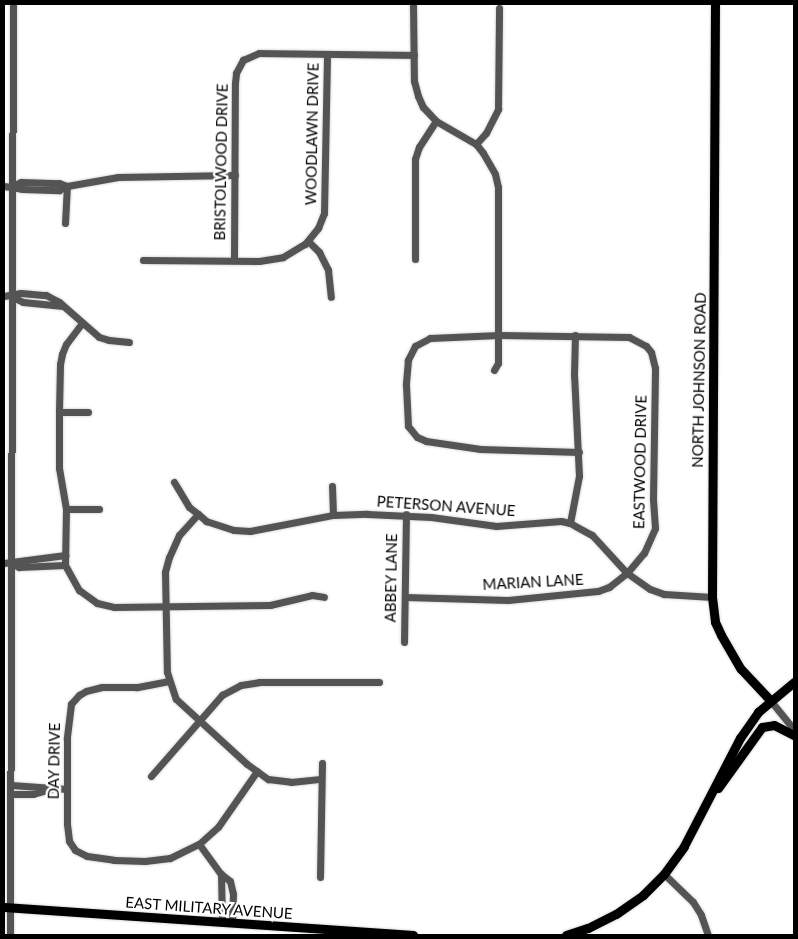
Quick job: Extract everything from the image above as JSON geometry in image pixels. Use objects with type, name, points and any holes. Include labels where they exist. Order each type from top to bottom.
[{"type":"main road","name":"NORTH JOHNSON ROAD","points":[[715,4],[712,597],[715,622],[720,635],[741,669],[770,700]]},
{"type":"main road","points":[[566,935],[588,928],[616,914],[643,895],[664,874],[684,846],[740,738],[770,700],[794,682]]},
{"type":"main road","points":[[708,800],[762,727],[774,725],[794,735]]},
{"type":"main road","name":"EAST MILITARY AVENUE","points":[[7,907],[413,935]]},
{"type":"street","points":[[10,935],[7,907],[10,785],[7,642],[8,364],[12,296],[13,4]]},
{"type":"street","points":[[414,5],[414,81],[423,107],[436,121],[476,144],[490,163],[498,187],[498,363],[494,370]]},
{"type":"street","points":[[476,144],[493,122],[498,109],[499,8]]},
{"type":"street","name":"BRISTOLWOOD DRIVE","points":[[234,260],[236,82],[240,65],[246,57],[259,53],[327,54]]},
{"type":"street","points":[[327,54],[414,55]]},
{"type":"street","name":"WOODLAWN DRIVE","points":[[308,241],[321,222],[326,197],[327,54]]},
{"type":"street","points":[[415,259],[415,159],[419,147],[436,121]]},
{"type":"street","points":[[4,186],[12,186],[21,182],[59,183],[67,186],[118,177],[235,175]]},
{"type":"street","points":[[65,223],[67,186]]},
{"type":"street","points":[[143,260],[259,261],[283,257],[308,241],[319,252],[328,270],[331,297]]},
{"type":"street","points":[[4,296],[12,296],[23,302],[63,306],[99,337],[129,342]]},
{"type":"street","points":[[82,322],[66,344],[62,354],[59,412],[59,468],[66,509],[65,564],[79,590],[97,604],[114,607],[270,605],[312,595],[324,597]]},
{"type":"street","points":[[570,523],[579,476],[579,452],[574,375],[575,335],[498,335],[430,338],[422,340],[415,346],[408,360],[406,385],[408,426],[412,432],[426,441],[480,450],[579,452]]},
{"type":"street","name":"EASTWOOD DRIVE","points":[[575,335],[629,337],[646,346],[651,352],[655,368],[653,499],[655,528],[644,553],[627,573]]},
{"type":"street","points":[[59,412],[88,412]]},
{"type":"street","name":"PETERSON AVENUE","points":[[174,482],[189,507],[198,514],[218,526],[250,532],[333,515],[406,514],[496,526],[561,521],[570,523],[592,535],[627,573],[650,589],[664,594],[712,597]]},
{"type":"street","points":[[332,486],[333,515]]},
{"type":"street","points":[[66,509],[99,509]]},
{"type":"street","points":[[198,514],[180,535],[169,557],[165,572],[168,681],[176,699],[268,779],[279,782],[321,779]]},
{"type":"street","name":"ABBEY LANE","points":[[404,642],[406,514]]},
{"type":"street","points":[[8,563],[20,559],[45,559],[65,555]]},
{"type":"street","points":[[8,563],[19,567],[65,564]]},
{"type":"street","name":"MARIAN LANE","points":[[405,597],[508,600],[556,597],[598,591],[609,587],[627,573]]},
{"type":"street","name":"DAY DRIVE","points":[[168,681],[137,687],[102,687],[79,695],[71,704],[68,716],[67,833],[72,846],[87,856],[114,860],[158,860],[170,858],[199,844],[230,813],[257,771]]},
{"type":"street","points":[[151,776],[222,695],[241,685],[259,682],[379,682]]},
{"type":"street","name":"NORTH JOHNSON ROAD","points":[[770,700],[794,730]]},
{"type":"street","points":[[320,876],[322,763]]},
{"type":"street","points":[[10,785],[31,785],[51,789]]},
{"type":"street","points":[[10,794],[33,794],[51,789],[67,788]]},
{"type":"street","points":[[199,844],[221,874],[230,882],[232,887],[232,923]]},
{"type":"street","points":[[221,874],[222,922]]},
{"type":"street","points":[[664,874],[693,902],[701,915],[708,935]]}]
